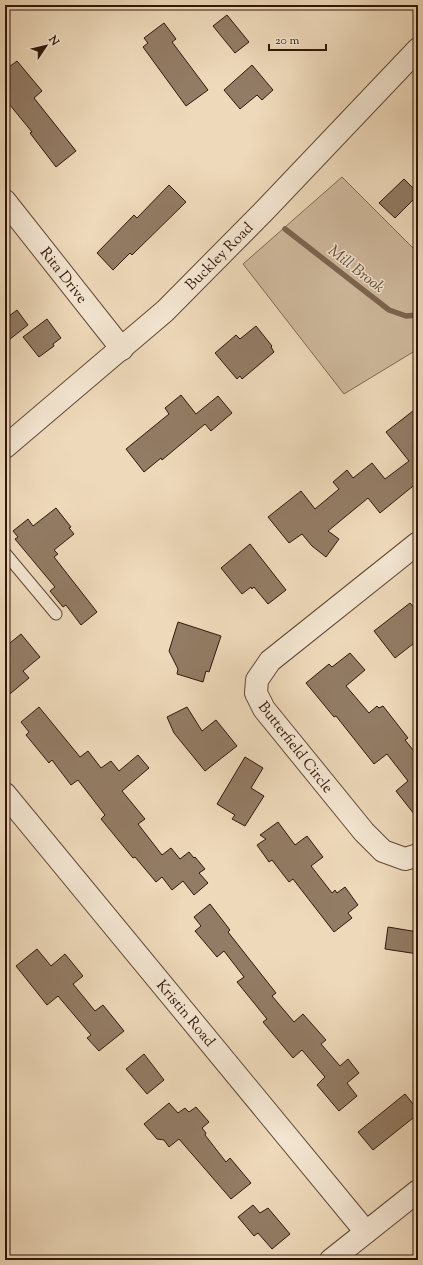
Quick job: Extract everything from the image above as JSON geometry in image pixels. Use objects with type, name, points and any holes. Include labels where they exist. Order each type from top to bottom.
[{"type":"street","name":"Buckley Road","points":[[5,447],[165,311],[246,230],[418,49]]},
{"type":"street","name":"Rita Drive","points":[[5,201],[122,349]]},
{"type":"street","name":"Butterfield Circle","points":[[418,542],[270,662],[257,680],[256,693],[264,709],[364,832],[383,851],[405,859],[418,855]]},
{"type":"street","name":"Kristin Road","points":[[5,794],[366,1232]]},
{"type":"street","points":[[331,1260],[418,1191]]},
{"type":"lane","points":[[5,554],[56,614]]},
{"type":"shaded area","points":[[342,177],[418,253],[418,349],[344,394],[243,264]]},
{"type":"building","points":[[227,15],[249,42],[235,53],[213,26]]},
{"type":"building","points":[[164,23],[176,39],[172,42],[208,90],[186,106],[143,47],[148,43],[144,38]]},
{"type":"building","points":[[17,61],[42,91],[34,98],[76,151],[56,167],[30,133],[32,132],[5,99],[5,70]]},
{"type":"building","points":[[252,65],[273,90],[262,100],[257,95],[240,109],[224,90]]},
{"type":"building","points":[[404,179],[418,193],[418,195],[395,218],[379,203]]},
{"type":"building","points":[[169,185],[186,202],[132,255],[130,253],[113,270],[97,253],[134,215],[137,218]]},
{"type":"building","points":[[17,310],[28,325],[5,343],[5,319]]},
{"type":"building","points":[[47,319],[61,338],[53,344],[54,346],[39,357],[23,337]]},
{"type":"building","points":[[256,326],[272,346],[271,347],[274,352],[242,379],[240,376],[237,379],[215,353],[236,335],[240,339]]},
{"type":"building","points":[[181,395],[196,414],[218,396],[232,413],[211,431],[205,424],[162,460],[161,458],[144,472],[126,449],[169,414],[165,408]]},
{"type":"building","points":[[418,407],[418,482],[380,513],[368,498],[328,531],[339,539],[326,557],[312,546],[302,534],[289,543],[268,517],[301,491],[315,509],[339,489],[333,482],[347,470],[353,478],[372,463],[385,479],[409,461],[386,432]]},
{"type":"building","points":[[56,508],[71,527],[69,528],[74,534],[54,550],[58,554],[54,557],[97,612],[81,625],[66,605],[63,607],[50,591],[55,587],[15,539],[18,537],[13,531],[28,519],[33,526]]},
{"type":"building","points":[[250,544],[286,590],[268,604],[254,587],[252,589],[251,587],[242,594],[221,568]]},
{"type":"building","points":[[410,603],[418,612],[418,640],[395,658],[374,631]]},
{"type":"building","points":[[178,622],[221,636],[209,672],[206,671],[203,682],[177,674],[178,669],[169,651]]},
{"type":"building","points":[[21,634],[40,657],[23,671],[29,678],[5,698],[5,647]]},
{"type":"building","points":[[350,653],[365,670],[346,686],[369,713],[377,706],[379,708],[383,706],[408,738],[405,740],[418,756],[418,819],[396,791],[408,781],[387,754],[374,764],[336,716],[334,717],[306,683],[329,664],[332,667]]},
{"type":"building","points":[[39,707],[80,757],[88,751],[101,768],[111,761],[119,771],[138,755],[149,768],[122,791],[145,819],[138,824],[162,855],[171,848],[180,859],[189,852],[194,858],[195,857],[205,869],[199,873],[208,883],[194,895],[183,881],[172,890],[162,877],[156,882],[135,857],[133,858],[101,819],[105,815],[78,780],[71,785],[52,760],[49,763],[26,735],[29,732],[21,722]]},
{"type":"building","points":[[187,707],[202,731],[216,720],[237,746],[205,771],[174,733],[167,717]]},
{"type":"building","points":[[245,757],[263,768],[251,788],[264,796],[245,826],[232,819],[235,815],[217,804]]},
{"type":"building","points":[[278,822],[295,845],[307,836],[323,857],[311,866],[332,893],[335,890],[337,893],[345,887],[358,905],[348,913],[352,918],[334,932],[293,879],[289,882],[272,860],[269,862],[257,845],[266,839],[260,835]]},
{"type":"building","points":[[210,904],[230,930],[228,932],[276,993],[272,996],[294,1022],[303,1014],[326,1040],[321,1044],[340,1066],[348,1059],[359,1073],[347,1083],[357,1096],[339,1111],[317,1085],[325,1077],[302,1050],[293,1058],[263,1022],[267,1019],[237,982],[244,977],[224,951],[217,957],[195,931],[201,926],[194,917]]},
{"type":"building","points":[[388,927],[418,932],[418,954],[385,949]]},
{"type":"building","points":[[37,949],[51,966],[65,954],[83,976],[73,984],[95,1011],[103,1005],[124,1031],[99,1051],[87,1038],[91,1035],[58,996],[47,1005],[16,966]]},
{"type":"building","points":[[144,1054],[164,1080],[147,1094],[126,1069]]},
{"type":"building","points":[[405,1094],[418,1110],[418,1114],[373,1150],[358,1132]]},
{"type":"building","points":[[169,1103],[178,1113],[185,1108],[189,1112],[196,1107],[209,1122],[202,1128],[206,1133],[205,1135],[226,1162],[230,1158],[251,1183],[231,1199],[179,1139],[169,1147],[164,1140],[157,1139],[144,1124]]},
{"type":"building","points":[[253,1205],[260,1213],[268,1208],[290,1234],[272,1249],[258,1233],[254,1236],[238,1217]]},
{"type":"waterway","name":"Mill Brook","points":[[285,229],[389,310],[406,316],[418,315]]}]
